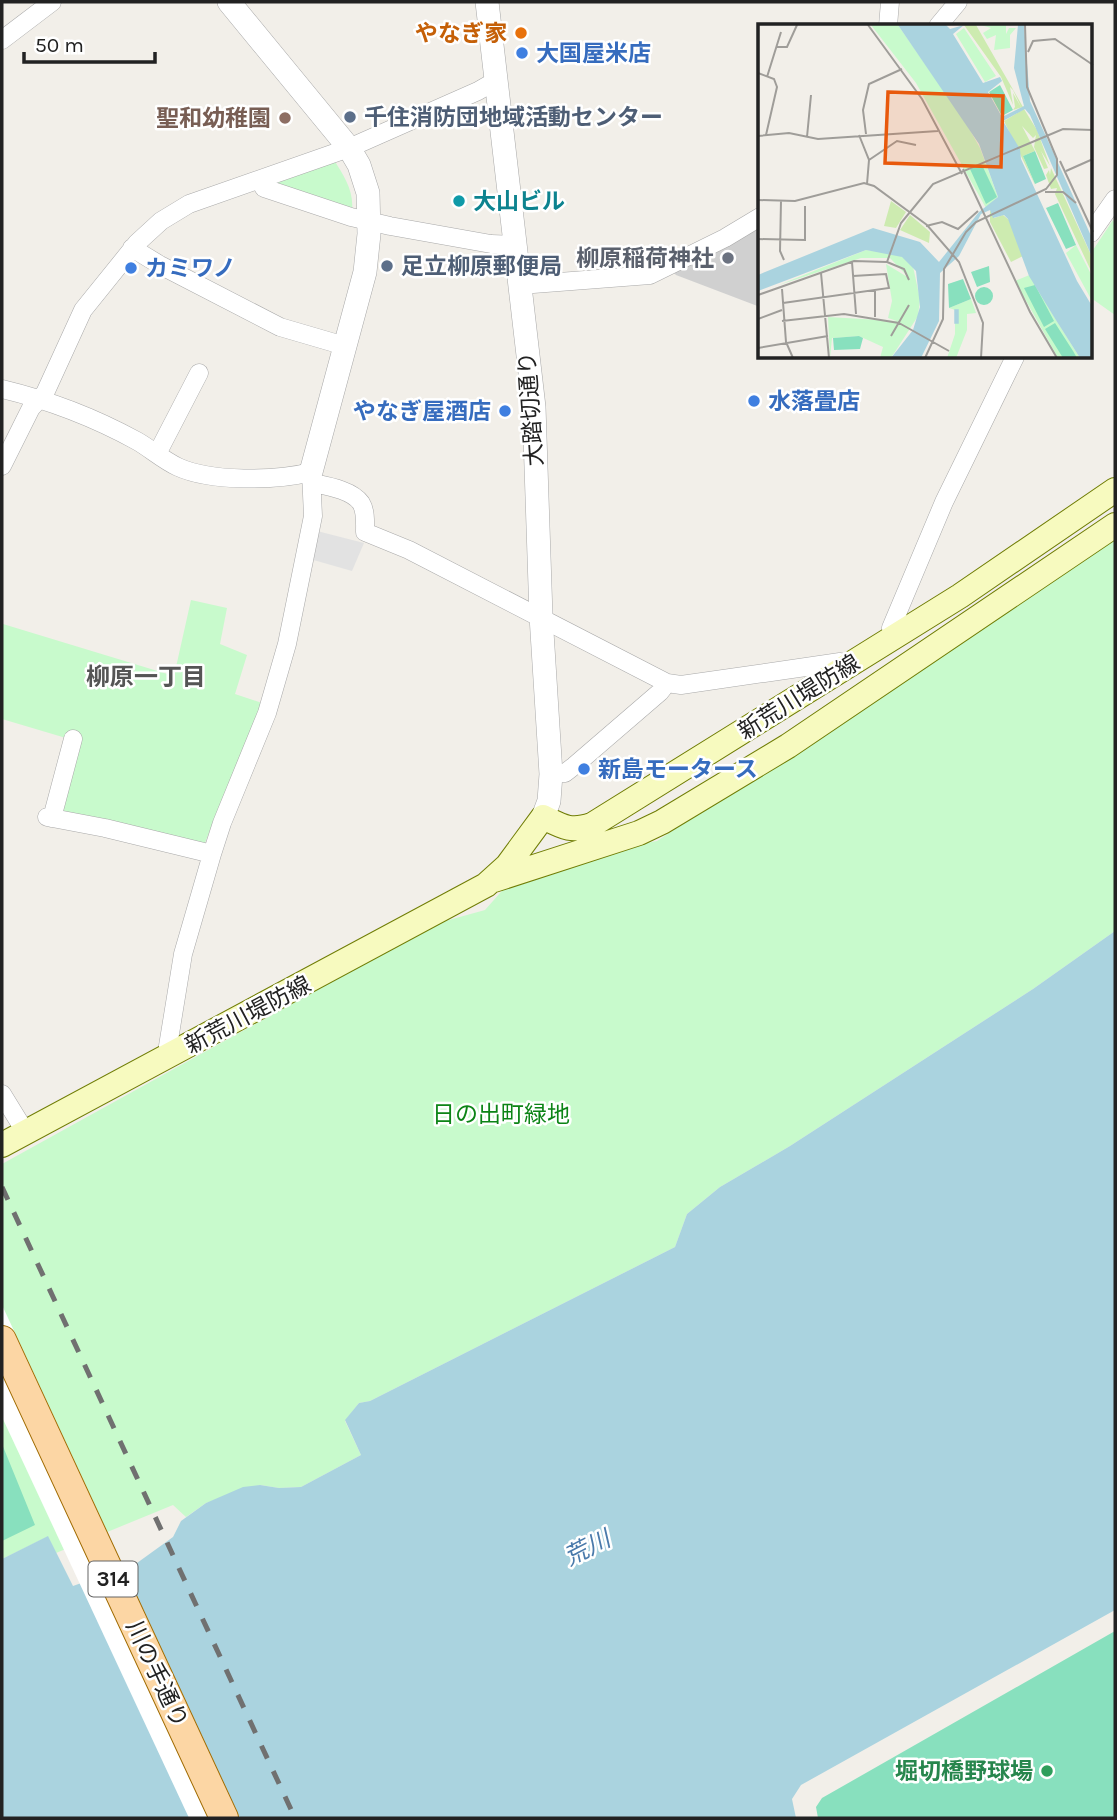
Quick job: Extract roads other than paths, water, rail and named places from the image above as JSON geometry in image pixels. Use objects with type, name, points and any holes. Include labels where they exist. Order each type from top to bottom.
[{"type":"main road","name":"新荒川堤防線","points":[[492,881],[507,866],[542,817],[566,828],[578,830],[592,825],[846,669],[1115,490]]},
{"type":"main road","name":"新荒川堤防線","points":[[2,1144],[492,881],[639,833],[662,822],[788,746],[1115,525]]},
{"type":"main road","name":"川の手通り","points":[[2,1340],[224,1818]]},
{"type":"main road","name":"川の手通り","points":[[2,1381],[205,1818]]},
{"type":"street","points":[[2,40],[52,2]]},
{"type":"street","points":[[173,1054],[168,1046],[183,954],[222,823],[267,713],[287,644],[313,516],[312,478],[365,272],[369,221],[365,178],[349,148],[229,2]]},
{"type":"street","name":"大踏切通り","points":[[487,2],[534,407],[541,616],[551,774],[549,801],[542,817]]},
{"type":"street","points":[[888,24],[890,2]]},
{"type":"street","points":[[940,24],[958,2]]},
{"type":"street","points":[[2,466],[31,408],[46,393],[83,310],[132,248],[161,221],[189,204],[349,148],[497,80]]},
{"type":"street","points":[[260,181],[264,188],[369,221],[491,244],[515,245]]},
{"type":"street","points":[[1092,232],[1115,199]]},
{"type":"street","points":[[520,285],[650,275],[716,243],[758,218]]},
{"type":"street","points":[[132,248],[280,327],[345,346]]},
{"type":"street","points":[[896,635],[891,628],[939,515],[1014,359]]},
{"type":"street","points":[[157,454],[199,373]]},
{"type":"street","points":[[2,389],[40,398],[97,422],[137,441],[178,467],[197,473],[232,477],[312,478],[346,492],[360,501],[365,532],[408,550],[541,616],[667,682],[681,685],[840,662],[846,669]]},
{"type":"street","points":[[551,774],[565,773],[574,766],[660,692],[667,682]]},
{"type":"street","points":[[73,739],[50,817],[212,854]]},
{"type":"street","points":[[2,1094],[26,1133]]},
{"type":"water","name":"荒川","points":[[1115,931],[1115,1610],[801,1785],[792,1799],[796,1818],[2,1818],[2,1559],[48,1536],[73,1586],[137,1563],[173,1537],[181,1521],[206,1503],[243,1487],[301,1487],[361,1455],[345,1420],[359,1403],[370,1401],[675,1247],[687,1214],[720,1187],[790,1146],[1033,989]]},
{"type":"railway","points":[[2,1187],[295,1818]]},
{"type":"place","name":"やなぎ家","points":[[521,33]]},
{"type":"place","name":"大国屋米店","points":[[522,53]]},
{"type":"place","name":"千住消防団地域活動センター","points":[[350,117]]},
{"type":"place","name":"聖和幼稚園","points":[[285,118]]},
{"type":"place","name":"大山ビル","points":[[459,201]]},
{"type":"place","name":"柳原稲荷神社","points":[[728,258]]},
{"type":"place","name":"足立柳原郵便局","points":[[387,266]]},
{"type":"place","name":"カミワノ","points":[[131,268]]},
{"type":"place","name":"水落畳店","points":[[754,401]]},
{"type":"place","name":"やなぎ屋酒店","points":[[505,411]]},
{"type":"place","name":"新島モータース","points":[[584,769]]},
{"type":"place","name":"堀切橋野球場","points":[[1047,1771]]},
{"type":"district","name":"柳原一丁目","points":[[146,677]]},
{"type":"park label","name":"日の出町緑地","points":[[501,1114]]}]
